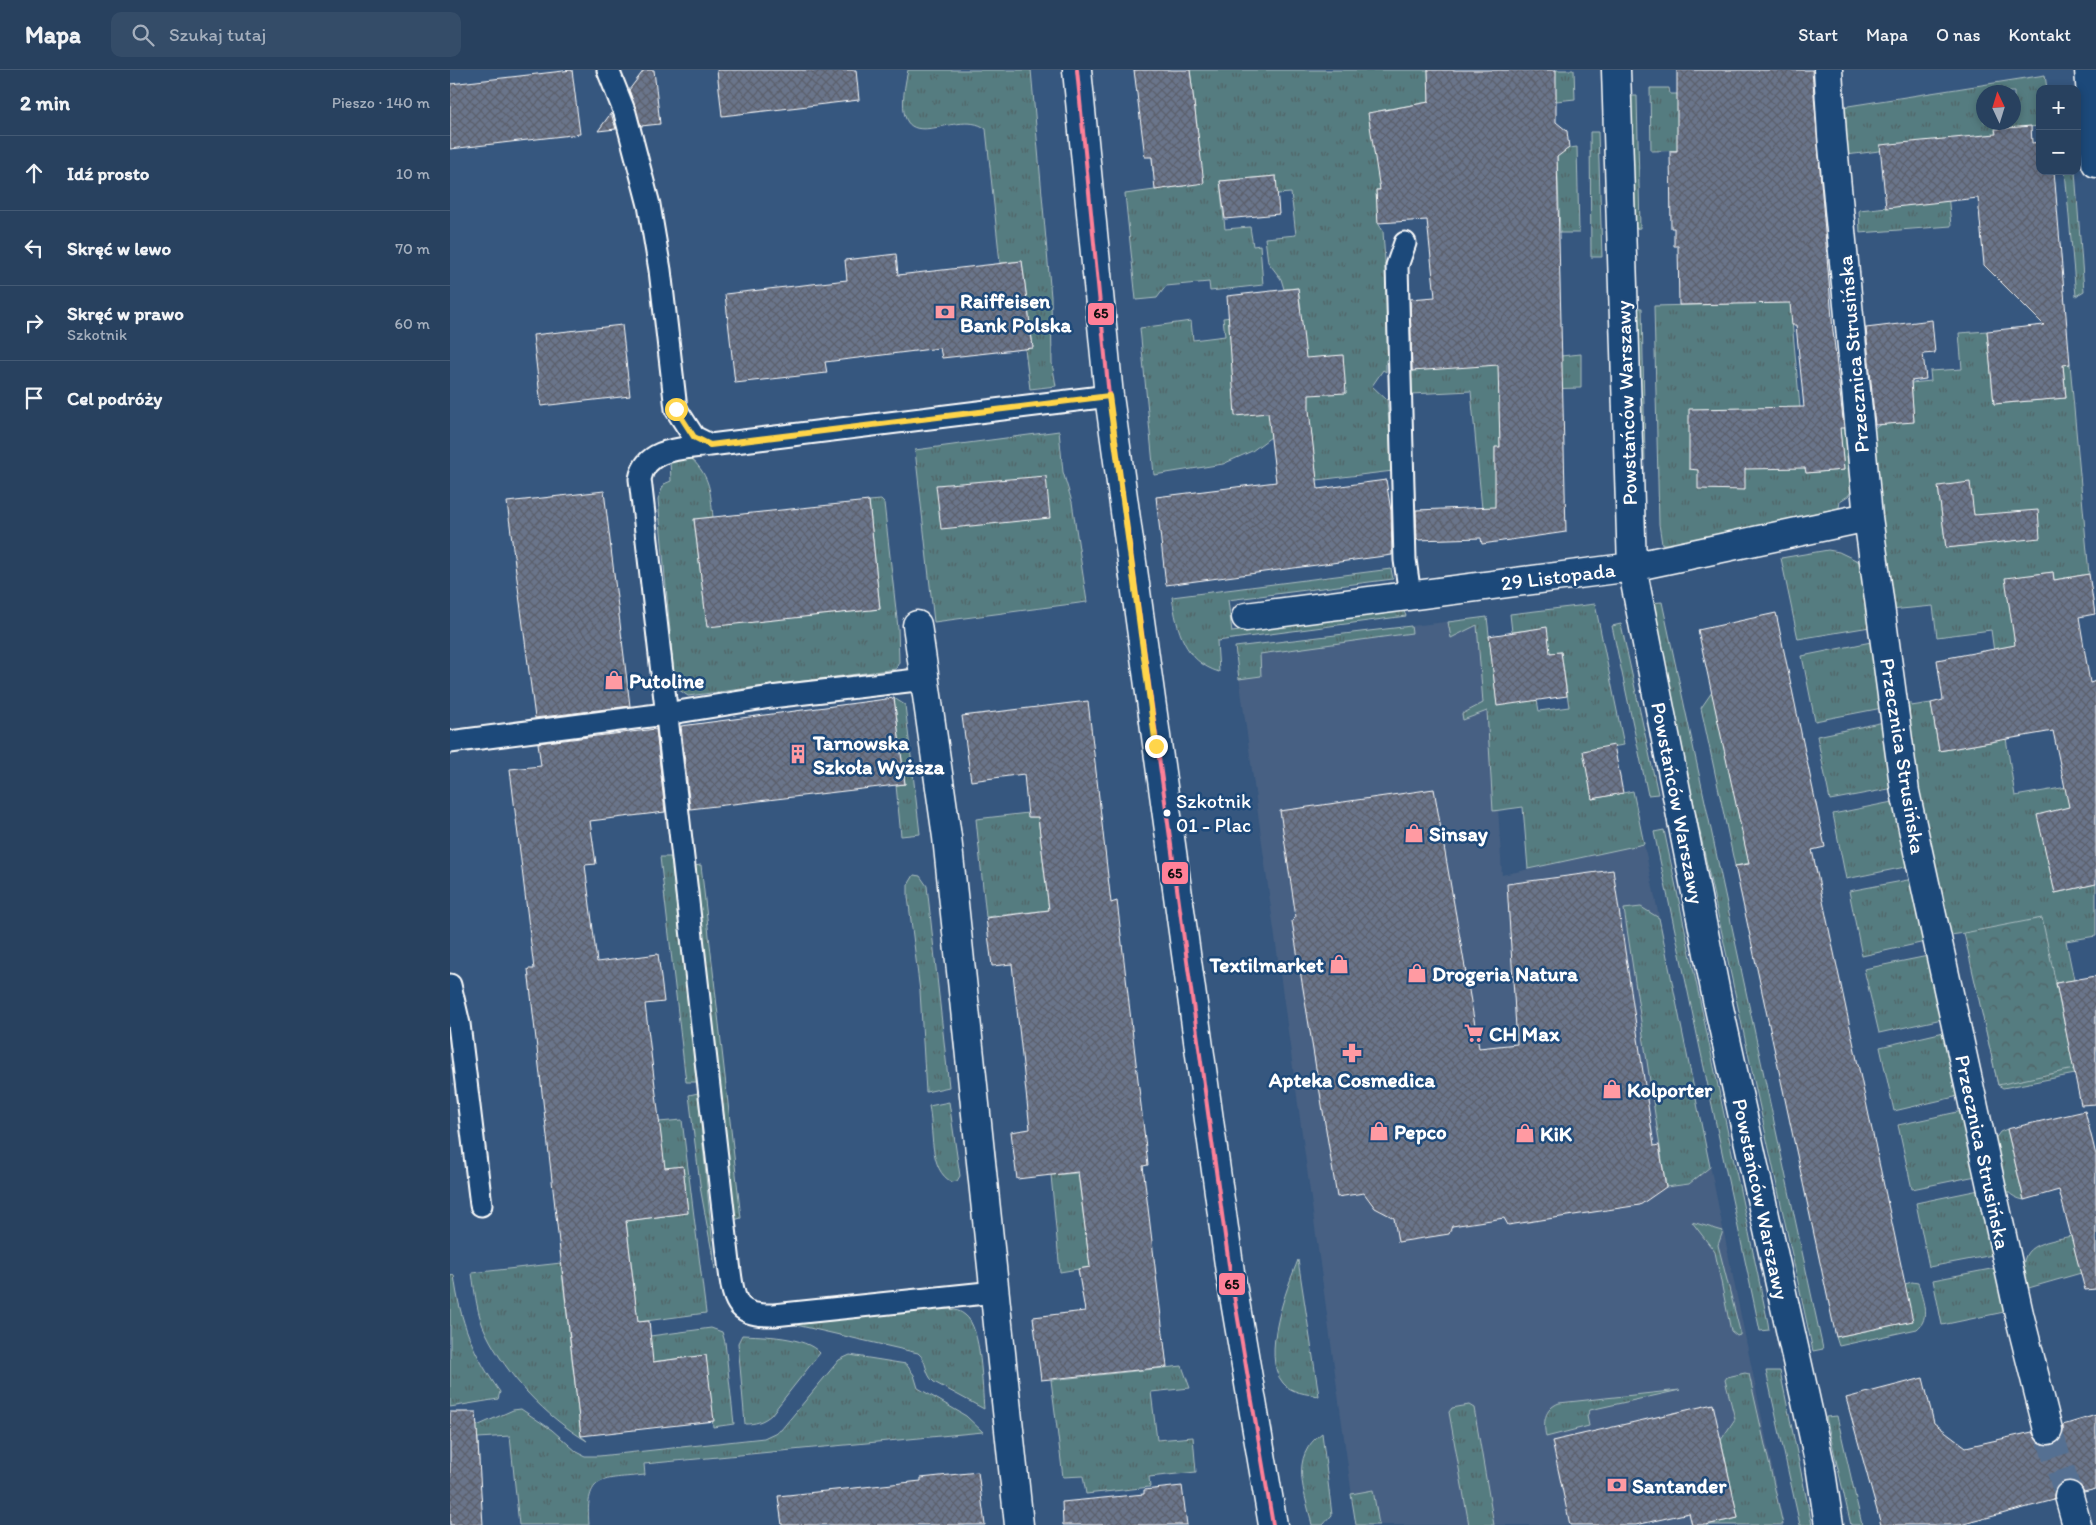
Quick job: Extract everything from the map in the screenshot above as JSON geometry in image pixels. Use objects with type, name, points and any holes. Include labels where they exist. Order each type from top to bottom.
[{"type":"street","points":[[1078,70],[1109,396],[1230,1272],[1273,1525]]},
{"type":"street","name":"Powstańców Warszawy","points":[[1616,70],[1632,567],[1717,999],[1820,1465],[1829,1525]]},
{"type":"street","name":"Przecznica Strusińska","points":[[1828,70],[1832,135],[1868,517],[1908,806],[2019,1314],[2048,1430]]},
{"type":"street","points":[[2089,70],[2096,163]]},
{"type":"street","name":"29 Listopada","points":[[1246,617],[1632,567],[1868,517]]},
{"type":"street","points":[[917,625],[947,837],[1019,1525]]},
{"type":"street","points":[[2069,1496],[2077,1525]]},
{"type":"lane","points":[[608,70],[625,113],[649,205],[660,270],[676,409],[694,437],[710,445]]},
{"type":"lane","points":[[1405,243],[1397,266],[1405,560],[1410,595]]},
{"type":"lane","points":[[995,1292],[756,1316],[745,1312],[738,1304],[732,1289],[665,714],[640,479],[642,468],[654,456],[661,453],[710,445],[1109,396]]},
{"type":"lane","points":[[450,742],[665,714],[718,704],[925,679]]},
{"type":"lane","points":[[450,985],[459,1024],[481,1205]]},
{"type":"shaded area","points":[[1487,617],[1502,875],[1644,844],[1784,1525],[1356,1525],[1235,647]]},
{"type":"green space","points":[[908,70],[1031,70],[1051,297],[1052,363],[1056,386],[1030,389],[1025,349],[1033,347],[1022,261],[1000,263],[986,129],[973,124],[958,124],[927,129],[914,127],[906,119],[903,101]]},
{"type":"green space","points":[[1190,70],[1428,70],[1429,102],[1378,111],[1383,144],[1412,187],[1376,190],[1378,223],[1383,231],[1391,353],[1390,358],[1386,360],[1386,372],[1383,370],[1372,386],[1387,400],[1393,471],[1317,480],[1311,433],[1271,437],[1252,451],[1223,464],[1154,475],[1140,328],[1191,321],[1193,340],[1225,336],[1223,318],[1301,309],[1298,288],[1284,289],[1281,279],[1268,262],[1265,238],[1296,235],[1291,193],[1277,194],[1275,176],[1220,181],[1225,229],[1250,227],[1253,246],[1260,245],[1263,285],[1210,291],[1209,282],[1166,286],[1157,298],[1136,300],[1125,194],[1184,186],[1183,169],[1153,171],[1152,157],[1200,151]]},
{"type":"green space","points":[[1555,70],[1574,70],[1575,99],[1556,101]]},
{"type":"green space","points":[[1743,70],[1776,147],[1806,473],[1844,470],[1838,408],[1846,408],[1853,489],[1848,496],[1840,501],[1839,508],[1673,544],[1662,544],[1659,524],[1654,306],[1734,304],[1741,149],[1651,151],[1650,88],[1669,88],[1670,94],[1743,94]]},
{"type":"green space","points":[[2045,75],[2046,85],[2036,85],[2036,126],[2021,128],[2021,85],[1982,85]]},
{"type":"green space","points":[[1976,86],[1976,130],[1995,130],[1997,167],[1943,139],[1951,226],[1860,233],[1859,210],[1926,203],[1921,146],[1846,155],[1842,107]]},
{"type":"green space","points":[[1629,96],[1637,96],[1640,228],[1632,229]]},
{"type":"green space","points":[[1590,132],[1598,132],[1602,257],[1591,257]]},
{"type":"green space","points":[[1577,147],[1579,233],[1560,233],[1557,155],[1569,148]]},
{"type":"green space","points":[[2065,175],[2075,175],[2084,291],[2076,296]]},
{"type":"green space","points":[[1635,308],[1642,308],[1645,460],[1638,460]]},
{"type":"green space","points":[[1987,331],[1994,404],[2066,398],[2063,365],[2070,364],[2089,574],[2054,580],[2053,572],[2037,574],[2031,622],[1996,674],[2015,796],[2096,782],[2096,801],[2038,815],[2055,893],[2096,884],[2096,936],[2066,941],[2074,980],[2056,983],[2075,1074],[2003,1088],[1998,1085],[1965,933],[1943,936],[1923,846],[1905,704],[1911,703],[1911,706],[1931,703],[1939,751],[1996,741],[1981,651],[1994,652],[1991,630],[1937,637],[1933,606],[1890,610],[1871,429],[1883,424],[1914,421],[1911,383],[1931,381],[1930,371],[1962,369],[1959,333]],"holes":[[[1938,486],[1976,515],[1980,544],[1946,548]]]},
{"type":"green space","points":[[1581,354],[1581,388],[1499,390],[1500,447],[1495,448],[1495,465],[1501,507],[1482,509],[1471,391],[1411,394],[1409,371]]},
{"type":"green space","points":[[1059,431],[1063,472],[1072,502],[1087,602],[934,622],[915,450]]},
{"type":"green space","points":[[691,458],[698,465],[706,479],[710,492],[713,517],[694,520],[707,626],[880,609],[869,501],[881,500],[884,503],[898,628],[899,662],[896,669],[688,696],[675,687],[658,499],[664,484],[671,481],[670,461]]},
{"type":"green space","points":[[1828,550],[1839,552],[1860,562],[1870,627],[1798,639],[1781,558]]},
{"type":"green space","points":[[1391,569],[1393,579],[1228,600],[1232,632],[1403,609],[1406,616],[1217,641],[1219,672],[1207,667],[1198,660],[1184,643],[1172,597]]},
{"type":"green space","points":[[1662,602],[1823,1349],[1813,1351],[1650,603]]},
{"type":"green space","points":[[1595,604],[1624,745],[1584,751],[1592,799],[1633,791],[1644,844],[1528,869],[1523,807],[1493,811],[1487,711],[1463,720],[1462,714],[1483,703],[1477,625],[1451,638],[1448,622],[1487,617],[1497,705],[1537,700],[1539,711],[1569,707],[1561,652],[1550,653],[1546,628],[1512,632],[1510,614]]},
{"type":"green space","points":[[1621,624],[1658,794],[1648,795],[1612,626]]},
{"type":"green space","points":[[1411,626],[1412,633],[1260,654],[1261,676],[1239,679],[1235,647]]},
{"type":"green space","points":[[1871,642],[1882,708],[1815,721],[1802,656]]},
{"type":"green space","points":[[1712,692],[1749,863],[1735,866],[1701,708]]},
{"type":"green space","points":[[894,698],[905,705],[920,834],[901,836],[896,785],[905,784]]},
{"type":"green space","points":[[1884,722],[1894,788],[1830,800],[1817,736]]},
{"type":"green space","points":[[1897,801],[1910,866],[1846,879],[1833,814]]},
{"type":"green space","points":[[1028,813],[1029,817],[1038,817],[1049,910],[986,917],[976,819]]},
{"type":"green space","points":[[1664,830],[1769,1330],[1760,1331],[1654,832]]},
{"type":"green space","points":[[660,857],[671,857],[697,1082],[686,1082]]},
{"type":"green space","points":[[701,865],[741,1218],[734,1220],[694,866]]},
{"type":"green space","points":[[914,875],[920,876],[927,886],[949,1087],[926,1092],[920,991],[908,897],[908,885]]},
{"type":"green space","points":[[1913,879],[1925,942],[1862,956],[1849,891]]},
{"type":"green space","points":[[1641,907],[1659,918],[1710,1167],[1689,1184],[1666,1187],[1624,909]]},
{"type":"green space","points":[[2042,918],[2074,1069],[1998,1085],[1964,933]]},
{"type":"green space","points":[[1928,956],[1942,1019],[1879,1033],[1864,969]]},
{"type":"green space","points":[[1944,1032],[1959,1096],[1894,1111],[1880,1047]]},
{"type":"green space","points":[[698,1093],[715,1269],[701,1192],[689,1095]]},
{"type":"green space","points":[[949,1102],[960,1176],[957,1181],[952,1182],[944,1176],[935,1159],[929,1106]]},
{"type":"green space","points":[[1962,1111],[1976,1176],[1912,1189],[1898,1125]]},
{"type":"green space","points":[[682,1120],[706,1313],[638,1322],[626,1221],[688,1213],[683,1166],[622,1174],[659,1122]]},
{"type":"green space","points":[[2007,1129],[2024,1200],[2008,1192],[2000,1177],[1994,1140],[2000,1132]]},
{"type":"green space","points":[[1078,1173],[1090,1267],[1060,1272],[1051,1175]]},
{"type":"green space","points":[[1979,1190],[1993,1255],[1929,1267],[1916,1203]]},
{"type":"green space","points":[[1692,1222],[1723,1231],[1718,1245],[1740,1335],[1737,1336],[1731,1331],[1715,1252]]},
{"type":"green space","points":[[2071,1236],[2081,1273],[2025,1289],[2023,1263],[2031,1249],[2047,1242]]},
{"type":"green space","points":[[1298,1260],[1319,1396],[1299,1392],[1286,1386],[1277,1371],[1274,1356],[1282,1304]]},
{"type":"green space","points":[[561,1263],[581,1436],[587,1441],[543,1408],[516,1380],[505,1365],[480,1319],[472,1273]]},
{"type":"green space","points":[[1996,1268],[2004,1312],[1942,1325],[1933,1280]]},
{"type":"green space","points":[[454,1275],[460,1308],[469,1337],[482,1364],[500,1392],[498,1399],[450,1407],[450,1276]]},
{"type":"green space","points":[[1918,1283],[1925,1314],[1921,1325],[1917,1329],[1839,1346],[1836,1337],[1912,1321],[1905,1284]]},
{"type":"green space","points":[[931,1309],[958,1311],[971,1322],[978,1344],[984,1409],[934,1382],[918,1353],[792,1324]]},
{"type":"green space","points":[[711,1328],[722,1332],[725,1342],[734,1424],[713,1427],[706,1355],[643,1363],[650,1336]]},
{"type":"green space","points":[[742,1335],[794,1340],[813,1347],[820,1353],[771,1415],[762,1421],[752,1424],[745,1424],[738,1343]]},
{"type":"green space","points":[[850,1355],[906,1364],[914,1375],[918,1388],[966,1416],[983,1432],[644,1464],[645,1475],[607,1479],[599,1482],[590,1496],[588,1508],[589,1525],[519,1525],[510,1436],[478,1438],[479,1462],[450,1464],[470,1429],[513,1410],[521,1409],[552,1430],[577,1452],[585,1456],[764,1438],[781,1430],[839,1360]]},
{"type":"green space","points":[[1182,1366],[1190,1388],[1151,1392],[1157,1440],[1193,1437],[1196,1472],[1149,1477],[1150,1487],[1086,1494],[1083,1476],[1063,1477],[1051,1380]]},
{"type":"green space","points":[[1766,1371],[1780,1371],[1812,1525],[1800,1525]]},
{"type":"green space","points":[[1745,1373],[1749,1374],[1783,1525],[1706,1525],[1738,1518],[1721,1440],[1735,1419],[1725,1380],[1727,1377]]},
{"type":"green space","points":[[1680,1390],[1590,1410],[1587,1416],[1589,1426],[1546,1437],[1546,1417],[1550,1409],[1559,1403]]},
{"type":"green space","points":[[1469,1405],[1474,1408],[1494,1525],[1469,1525],[1449,1412],[1452,1408]]},
{"type":"green space","points":[[1837,1416],[1862,1525],[1851,1525],[1826,1417]]},
{"type":"green space","points":[[1322,1433],[1332,1515],[1323,1525],[1312,1525],[1303,1488],[1302,1464],[1305,1453]]},
{"type":"green space","points":[[1373,1490],[1379,1525],[1356,1525],[1351,1494]]},
{"type":"building","points":[[572,70],[580,134],[450,149],[450,84]]},
{"type":"building","points":[[644,70],[654,70],[660,124],[641,126],[629,90]]},
{"type":"building","points":[[717,70],[856,70],[859,100],[722,116]]},
{"type":"building","points":[[1134,70],[1190,70],[1204,183],[1155,190],[1152,157],[1145,157]]},
{"type":"building","points":[[1428,70],[1556,70],[1556,122],[1567,131],[1569,148],[1557,157],[1566,532],[1482,544],[1481,538],[1417,540],[1416,510],[1495,507],[1495,447],[1500,447],[1498,365],[1412,371],[1410,299],[1435,297],[1427,220],[1378,223],[1376,190],[1380,190],[1368,113],[1429,102]]},
{"type":"building","points":[[1677,70],[1812,70],[1833,331],[1844,428],[1840,428],[1844,470],[1806,473],[1805,468],[1745,469],[1745,490],[1698,489],[1698,470],[1689,469],[1689,409],[1804,407],[1796,325],[1792,325],[1790,303],[1679,305],[1678,246],[1674,246],[1674,228],[1671,228],[1670,151],[1677,151]]},
{"type":"building","points":[[611,113],[616,129],[598,131]]},
{"type":"building","points":[[2031,126],[2032,143],[2036,142],[2036,175],[2054,175],[2070,364],[2063,365],[2066,398],[1994,404],[1987,331],[2044,325],[1984,265],[1978,198],[1886,208],[1880,145],[1996,134],[1995,130],[2021,130],[2021,127]]},
{"type":"building","points":[[1276,176],[1279,214],[1225,219],[1220,181]]},
{"type":"building","points":[[896,254],[898,275],[1022,261],[1033,348],[942,358],[940,348],[825,362],[827,373],[735,383],[725,294],[847,280],[845,260]]},
{"type":"building","points":[[1298,288],[1306,358],[1343,355],[1346,393],[1309,395],[1318,489],[1386,480],[1391,511],[1392,555],[1166,585],[1156,497],[1276,482],[1268,413],[1235,416],[1227,296]]},
{"type":"building","points":[[1932,320],[1935,353],[1923,354],[1926,379],[1911,381],[1914,422],[1875,425],[1866,328]]},
{"type":"building","points":[[622,325],[630,396],[541,406],[533,335]]},
{"type":"building","points":[[1046,476],[1050,518],[941,529],[936,485]]},
{"type":"building","points":[[1970,482],[1974,515],[2038,510],[2040,538],[1946,548],[1938,486]]},
{"type":"building","points":[[604,491],[630,706],[535,718],[507,502]]},
{"type":"building","points":[[869,501],[880,609],[707,627],[694,519]]},
{"type":"building","points":[[2053,572],[2054,580],[2089,574],[2095,614],[2079,617],[2090,683],[2096,681],[2096,884],[2055,893],[2037,815],[2069,807],[2053,731],[1939,751],[1931,703],[1943,700],[1937,660],[2015,645],[2005,578]]},
{"type":"building","points":[[1776,613],[1825,847],[1812,850],[1913,1321],[1836,1337],[1735,866],[1749,864],[1698,630]]},
{"type":"building","points":[[1547,627],[1550,653],[1561,652],[1567,696],[1497,706],[1489,636]]},
{"type":"building","name":"Tarnowska Szkoła Wyższa","points":[[894,698],[905,784],[690,809],[681,726]]},
{"type":"building","points":[[1088,701],[1111,903],[1117,901],[1148,1165],[1143,1166],[1167,1367],[1041,1380],[1033,1317],[1085,1311],[1078,1269],[1090,1267],[1078,1172],[1017,1179],[1011,1132],[1030,1129],[1012,964],[992,966],[986,918],[1049,910],[1038,817],[1028,817],[1024,774],[971,781],[962,716]]},
{"type":"building","points":[[656,729],[665,812],[590,821],[596,864],[585,865],[597,962],[658,954],[664,1002],[645,1004],[665,1168],[683,1166],[688,1213],[626,1221],[638,1322],[649,1321],[653,1362],[706,1355],[714,1421],[581,1436],[528,969],[534,969],[510,769],[541,766],[538,743]]},
{"type":"building","points":[[1614,745],[1623,793],[1592,799],[1583,751]]},
{"type":"building","name":"CH Max","points":[[1434,789],[1479,1048],[1517,1044],[1507,884],[1613,870],[1654,1146],[1659,1145],[1666,1187],[1640,1205],[1508,1225],[1504,1218],[1452,1226],[1449,1234],[1398,1242],[1394,1218],[1375,1208],[1364,1193],[1337,1197],[1292,921],[1296,917],[1280,811]]},
{"type":"building","points":[[2096,976],[2096,1104],[2081,1105],[2056,983]]},
{"type":"building","points":[[2085,1111],[2096,1155],[2096,1289],[2085,1290],[2059,1190],[2024,1200],[2007,1129]]},
{"type":"building","points":[[1923,1378],[1934,1423],[1966,1447],[2032,1432],[2037,1441],[2044,1445],[2051,1445],[2058,1442],[2063,1435],[2063,1425],[2096,1415],[2096,1489],[2084,1492],[2080,1485],[2072,1481],[2065,1481],[2058,1485],[2054,1493],[2054,1500],[1960,1525],[1881,1525],[1846,1398]]},
{"type":"building","points":[[1713,1404],[1738,1518],[1706,1525],[1692,1525],[1689,1513],[1636,1525],[1570,1525],[1552,1441]]},
{"type":"building","points":[[450,1412],[476,1412],[483,1525],[450,1525]]},
{"type":"building","points":[[978,1472],[985,1525],[782,1525],[778,1496],[921,1481],[921,1478]]},
{"type":"building","points":[[1182,1486],[1187,1525],[1063,1525],[1062,1502],[1144,1494],[1144,1490]]},
{"type":"tunnel","points":[[2048,1430],[2069,1496]]},
{"type":"transit line","name":"65","points":[[1077,70],[1109,396],[1230,1272],[1273,1525]]},
{"type":"place","name":"Raiffeisen Bank Polska","points":[[945,312]]},
{"type":"place","name":"Putoline","points":[[614,680]]},
{"type":"place","name":"Tarnowska Szkoła Wyższa","points":[[798,754]]},
{"type":"place","name":"Szkotnik 01 - Plac","points":[[1167,813]]},
{"type":"place","name":"Sinsay","points":[[1414,833]]},
{"type":"place","name":"Textilmarket","points":[[1339,964]]},
{"type":"place","name":"Drogeria Natura","points":[[1417,973]]},
{"type":"place","name":"CH Max","points":[[1474,1033]]},
{"type":"place","name":"Apteka Cosmedica","points":[[1352,1053]]},
{"type":"place","name":"Kolporter","points":[[1612,1089]]},
{"type":"place","name":"Pepco","points":[[1379,1131]]},
{"type":"place","name":"KiK","points":[[1525,1133]]},
{"type":"place","name":"Santander","points":[[1617,1485]]},
{"type":"route","points":[[676,409],[694,437],[710,445],[1109,396],[1156,746]]}]
